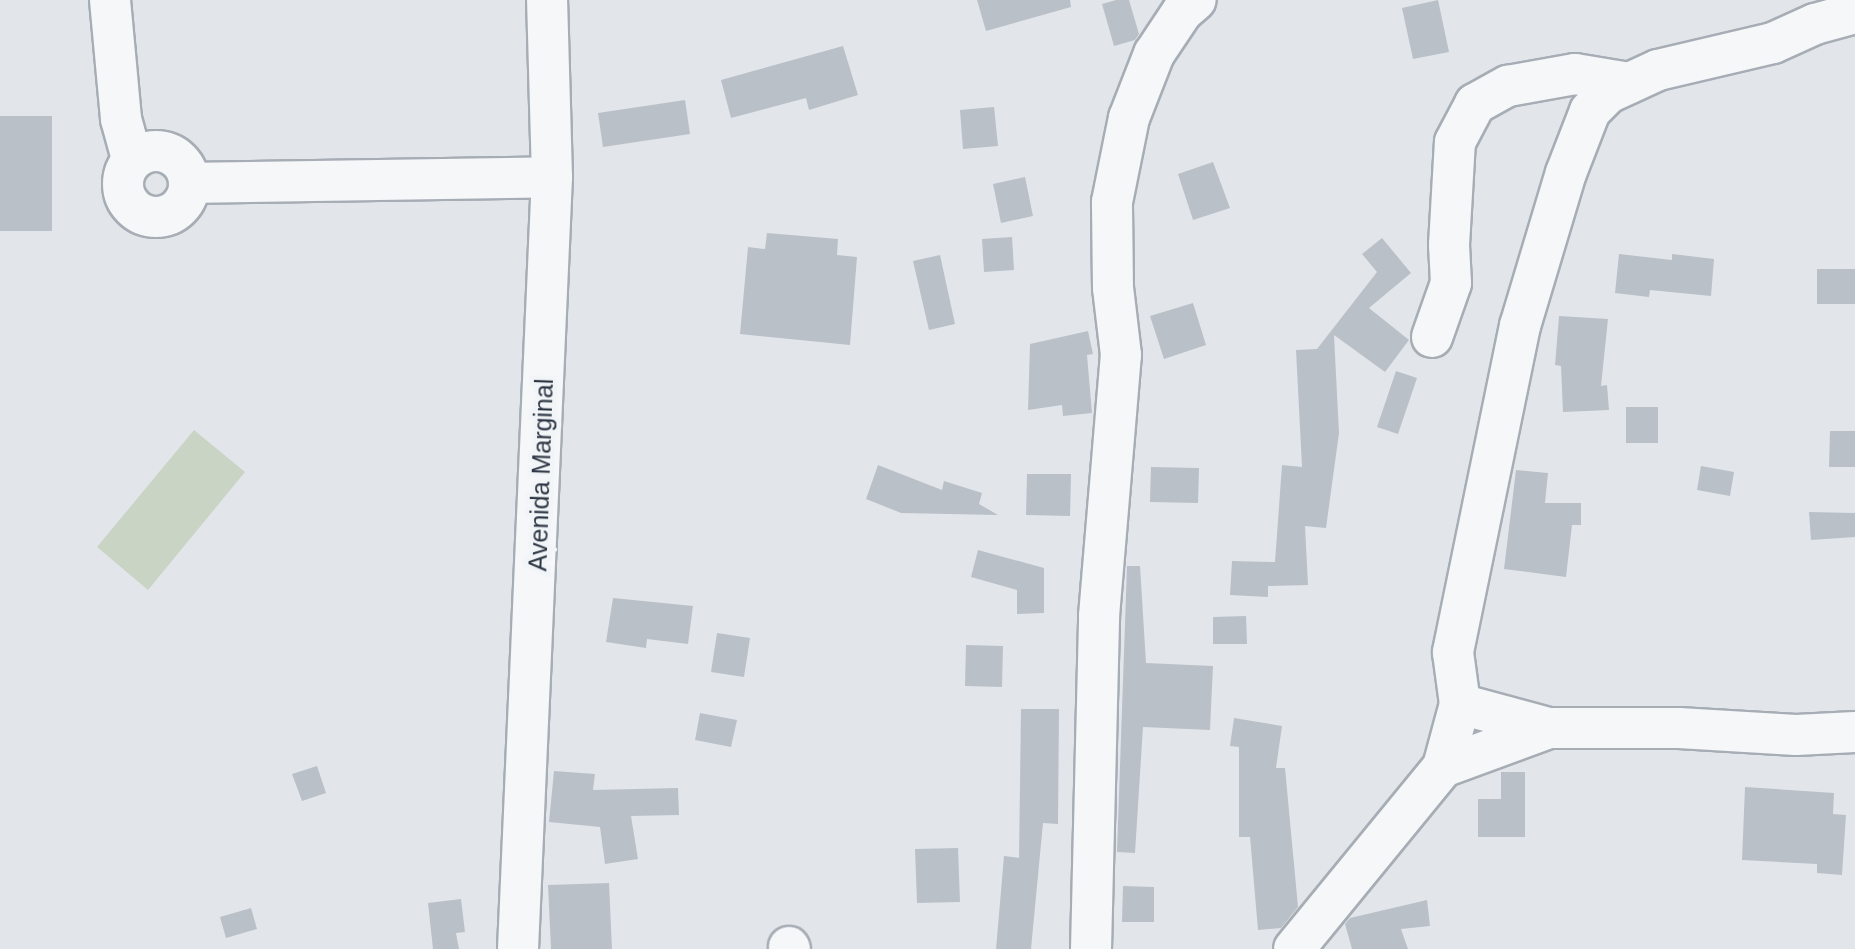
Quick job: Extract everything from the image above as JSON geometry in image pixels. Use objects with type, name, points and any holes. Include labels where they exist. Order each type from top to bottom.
[{"type":"street","points":[[110,0],[121,118],[132,160],[123,185],[128,201],[140,213],[157,217],[174,212],[185,200],[189,183],[184,166],[172,154],[155,151],[132,160]]},
{"type":"street","name":"Avenida Marginal","points":[[518,949],[552,176],[547,0]]},
{"type":"street","points":[[1091,949],[1100,616],[1121,355],[1113,288],[1112,202],[1130,118],[1154,54],[1182,12],[1196,0]]},
{"type":"street","points":[[1294,949],[1443,767],[1460,704],[1454,652],[1520,326],[1566,173],[1590,111],[1608,92],[1658,70],[1773,43],[1814,24],[1855,12]]},
{"type":"street","points":[[1432,337],[1451,283],[1448,245],[1455,142],[1475,104],[1508,86],[1575,74],[1628,82]]},
{"type":"street","points":[[189,183],[552,176]]},
{"type":"street","points":[[1460,704],[1549,728],[1679,728],[1796,735],[1855,732]]},
{"type":"street","points":[[1443,767],[1549,728]]},
{"type":"green space","points":[[194,430],[245,472],[148,590],[97,547]]},
{"type":"building","points":[[977,0],[1070,0],[1071,7],[986,31]]},
{"type":"building","points":[[1129,0],[1139,34],[1135,40],[1114,46],[1102,4]]},
{"type":"building","points":[[1438,0],[1449,52],[1413,59],[1402,8]]},
{"type":"building","points":[[843,46],[858,95],[809,110],[806,98],[731,118],[721,80]]},
{"type":"building","points":[[685,100],[690,134],[603,147],[598,113]]},
{"type":"building","points":[[994,107],[998,146],[963,149],[960,110]]},
{"type":"building","points":[[0,116],[52,116],[52,231],[0,231]]},
{"type":"building","points":[[1213,162],[1230,208],[1193,220],[1178,174]]},
{"type":"building","points":[[1025,177],[1033,216],[1001,223],[993,184]]},
{"type":"building","points":[[767,233],[838,239],[837,255],[857,257],[850,345],[740,334],[748,247],[765,249]]},
{"type":"building","points":[[1012,237],[1014,270],[984,272],[982,239]]},
{"type":"building","points":[[1382,238],[1411,273],[1369,308],[1409,340],[1385,372],[1334,335],[1339,433],[1326,528],[1305,526],[1308,585],[1268,586],[1268,597],[1230,595],[1232,561],[1275,562],[1282,465],[1302,467],[1296,350],[1317,349],[1377,272],[1362,254]]},
{"type":"building","points":[[1619,254],[1672,260],[1672,254],[1714,259],[1711,296],[1650,290],[1649,297],[1615,293]]},
{"type":"building","points":[[940,255],[955,324],[929,330],[913,261]]},
{"type":"building","points":[[1817,269],[1855,269],[1855,304],[1817,304]]},
{"type":"building","points":[[1193,303],[1206,345],[1164,359],[1150,316]]},
{"type":"building","points":[[1559,316],[1608,319],[1601,386],[1607,385],[1609,410],[1563,412],[1561,366],[1555,365]]},
{"type":"building","points":[[1088,331],[1093,354],[1087,355],[1092,413],[1063,416],[1062,405],[1028,410],[1030,344]]},
{"type":"building","points":[[1396,371],[1417,378],[1398,434],[1377,427]]},
{"type":"building","points":[[1626,407],[1658,407],[1658,443],[1626,443]]},
{"type":"building","points":[[1830,431],[1855,431],[1855,467],[1829,467]]},
{"type":"building","points":[[878,465],[942,490],[944,481],[982,493],[979,504],[998,515],[901,513],[866,499]]},
{"type":"building","points":[[1701,466],[1734,472],[1730,496],[1697,490]]},
{"type":"building","points":[[1151,467],[1199,468],[1198,503],[1150,502]]},
{"type":"building","points":[[1516,470],[1548,473],[1545,503],[1581,503],[1581,525],[1572,525],[1566,577],[1504,569]]},
{"type":"building","points":[[1027,474],[1071,474],[1070,516],[1026,515]]},
{"type":"building","points":[[1809,512],[1855,513],[1855,537],[1811,540]]},
{"type":"building","points":[[978,550],[1044,568],[1044,613],[1017,614],[1017,590],[971,577]]},
{"type":"building","points":[[1127,566],[1140,566],[1146,663],[1213,666],[1210,730],[1143,727],[1135,853],[1117,852]]},
{"type":"building","points":[[613,598],[693,606],[688,644],[647,639],[646,648],[606,642]]},
{"type":"building","points":[[1246,616],[1247,644],[1213,644],[1213,617]]},
{"type":"building","points":[[717,633],[750,638],[744,677],[711,672]]},
{"type":"building","points":[[966,645],[1003,646],[1002,687],[965,686]]},
{"type":"building","points":[[1021,709],[1059,709],[1058,824],[1043,823],[1031,949],[996,949],[1004,856],[1019,858]]},
{"type":"building","points":[[700,713],[737,720],[731,747],[695,740]]},
{"type":"building","points":[[1234,718],[1282,726],[1276,768],[1285,768],[1298,907],[1281,928],[1258,930],[1250,837],[1239,837],[1239,747],[1230,746]]},
{"type":"building","points":[[317,766],[326,793],[302,801],[292,774]]},
{"type":"building","points":[[554,771],[595,774],[593,790],[678,788],[679,815],[631,816],[638,859],[605,864],[600,827],[549,822]]},
{"type":"building","points":[[1501,772],[1525,772],[1525,837],[1478,837],[1478,799],[1501,799]]},
{"type":"building","points":[[1745,787],[1834,793],[1833,814],[1846,815],[1842,875],[1817,873],[1817,864],[1742,860]]},
{"type":"building","points":[[958,848],[960,902],[917,903],[915,849]]},
{"type":"building","points":[[609,883],[612,949],[551,949],[548,885]]},
{"type":"building","points":[[1123,886],[1154,887],[1154,922],[1122,922]]},
{"type":"building","points":[[461,899],[465,932],[456,933],[459,949],[433,949],[428,903]]},
{"type":"building","points":[[1427,900],[1430,926],[1401,929],[1408,949],[1352,949],[1345,924],[1350,918]]},
{"type":"building","points":[[251,908],[257,929],[226,938],[220,917]]}]
